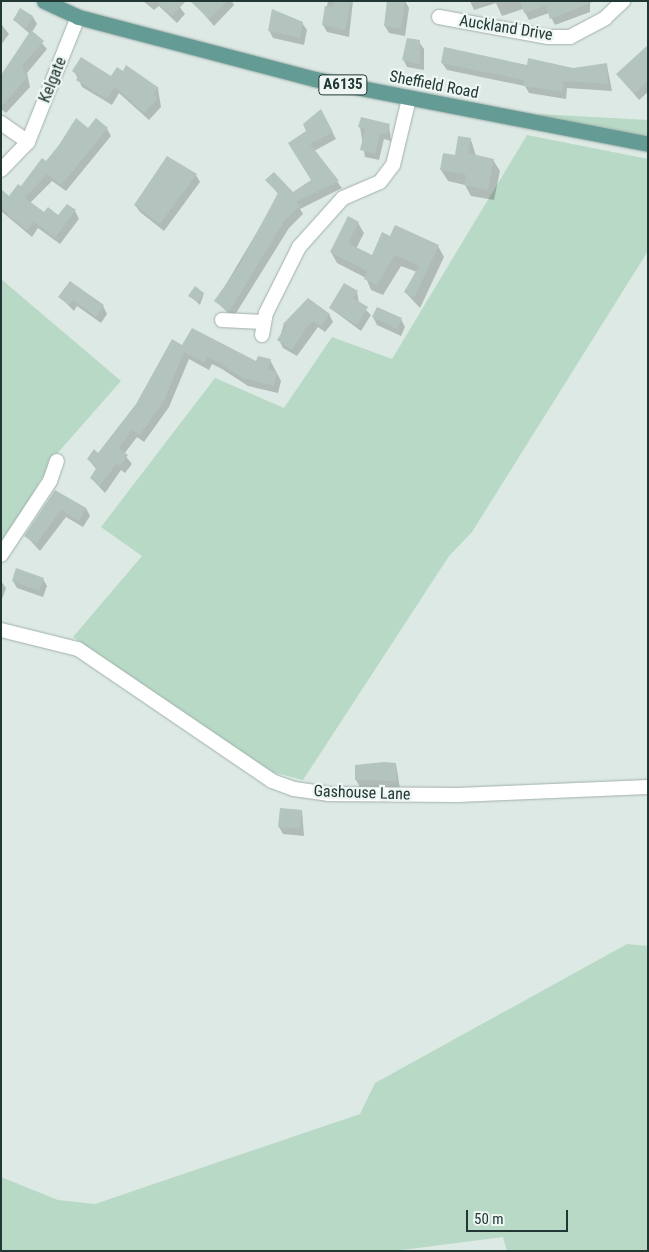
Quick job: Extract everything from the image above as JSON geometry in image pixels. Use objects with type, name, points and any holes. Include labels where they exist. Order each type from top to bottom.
[{"type":"main road","name":"Sheffield Road","points":[[44,1],[78,17],[409,99],[648,144]]},
{"type":"street","name":"Auckland Drive","points":[[439,17],[548,38],[570,37],[605,18],[623,1]]},
{"type":"street","name":"Kelgate","points":[[1,170],[28,142],[78,17]]},
{"type":"street","points":[[222,320],[262,328],[299,247],[343,198],[380,182],[389,172],[398,157],[409,99]]},
{"type":"street","points":[[1,123],[28,142]]},
{"type":"street","points":[[1,555],[50,481],[57,461]]},
{"type":"street","name":"Gashouse Lane","points":[[1,630],[78,649],[272,781],[294,789],[328,794],[458,794],[648,787]]},
{"type":"green space","points":[[539,114],[648,120],[648,136],[537,118]]},
{"type":"green space","points":[[527,135],[648,159],[648,251],[472,532],[449,556],[303,780],[272,772],[73,637],[142,556],[101,527],[215,378],[284,408],[332,337],[392,359]]},
{"type":"green space","points":[[1,279],[121,381],[55,456],[1,547]]},
{"type":"green space","points":[[627,944],[648,946],[648,1251],[507,1251],[503,1237],[394,1251],[1,1251],[1,1177],[58,1200],[95,1204],[360,1114],[375,1083]]},
{"type":"building","points":[[156,1],[186,1],[172,16]]},
{"type":"building","points":[[190,1],[227,1],[209,19]]},
{"type":"building","points":[[333,1],[351,1],[345,30],[322,25],[325,6],[332,7]]},
{"type":"building","points":[[387,1],[405,1],[401,29],[384,26]]},
{"type":"building","points":[[520,1],[591,1],[591,3],[550,19],[546,6],[524,13]]},
{"type":"building","points":[[20,8],[33,16],[26,28],[13,20]]},
{"type":"building","points":[[272,9],[303,22],[300,38],[268,31]]},
{"type":"building","points":[[31,30],[44,41],[22,66],[27,78],[1,107],[1,75]]},
{"type":"building","points":[[407,38],[420,40],[420,64],[402,60]]},
{"type":"building","points":[[648,45],[648,81],[634,94],[616,74]]},
{"type":"building","points":[[444,47],[527,65],[528,58],[573,68],[607,63],[608,84],[564,81],[562,92],[523,86],[524,80],[441,63]]},
{"type":"building","points":[[81,57],[111,76],[117,67],[123,71],[126,65],[159,88],[153,94],[158,98],[144,113],[115,87],[107,99],[76,80],[79,76],[72,71]]},
{"type":"building","points":[[321,109],[333,132],[310,144],[339,181],[296,202],[300,206],[285,220],[229,312],[214,301],[239,266],[278,193],[265,180],[274,172],[293,192],[311,180],[288,143],[306,131],[303,124]]},
{"type":"building","points":[[361,117],[390,124],[387,134],[380,133],[375,154],[360,150],[365,129],[358,127]]},
{"type":"building","points":[[76,118],[88,128],[96,118],[108,128],[61,185],[47,174],[25,198],[44,212],[48,207],[58,215],[67,204],[76,210],[55,238],[34,222],[27,231],[1,208],[1,189],[9,196],[18,184],[21,186],[42,158],[46,161],[59,145]]},
{"type":"building","points":[[458,136],[471,138],[468,153],[494,159],[488,190],[464,185],[466,175],[440,170],[443,153],[455,155]]},
{"type":"building","points":[[167,156],[197,174],[160,224],[134,205]]},
{"type":"building","points":[[348,216],[359,222],[348,243],[372,255],[382,232],[390,236],[395,225],[439,245],[414,298],[404,292],[419,266],[395,255],[377,285],[364,279],[367,271],[330,252]]},
{"type":"building","points":[[70,281],[104,305],[96,317],[73,300],[69,305],[58,297]]},
{"type":"building","points":[[344,283],[358,291],[353,298],[368,307],[357,325],[329,308]]},
{"type":"building","points":[[195,286],[204,293],[198,302],[188,296]]},
{"type":"building","points":[[308,298],[330,314],[321,326],[313,321],[292,350],[277,340],[286,326],[283,324]]},
{"type":"building","points":[[377,307],[402,318],[397,329],[372,317]]},
{"type":"building","points":[[192,328],[256,361],[258,356],[271,359],[268,370],[277,372],[274,386],[243,378],[208,357],[204,363],[184,352],[165,399],[140,435],[132,430],[119,448],[128,455],[120,466],[117,463],[100,486],[90,478],[97,467],[87,459],[94,449],[98,453],[136,404],[172,339],[182,345]]},
{"type":"building","points":[[55,490],[86,508],[79,521],[61,510],[36,544],[24,536]]},
{"type":"building","points":[[16,568],[44,578],[39,591],[12,581]]},
{"type":"building","points":[[384,762],[396,763],[396,781],[355,780],[355,765]]},
{"type":"building","points":[[280,808],[302,810],[300,829],[278,827]]}]
